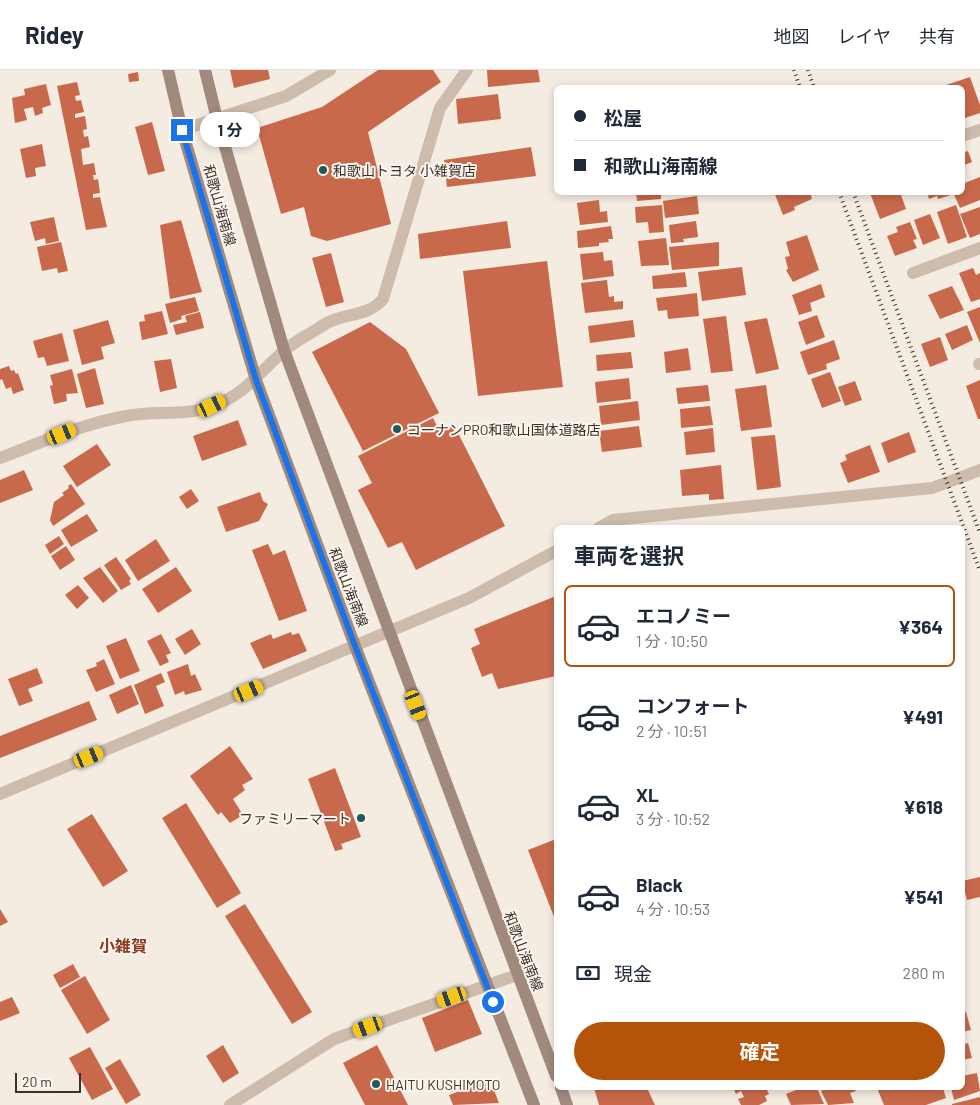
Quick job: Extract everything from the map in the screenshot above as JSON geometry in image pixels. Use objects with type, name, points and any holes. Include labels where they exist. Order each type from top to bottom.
[{"type":"main road","name":"和歌山海南線","points":[[168,70],[182,130],[256,380],[355,646],[534,1105]]},
{"type":"main road","name":"和歌山海南線","points":[[205,70],[217,119],[284,350],[388,633],[554,1071]]},
{"type":"main road","points":[[562,1090],[567,1105]]},
{"type":"street","points":[[182,130],[286,96],[330,70]]},
{"type":"street","points":[[0,458],[78,427],[128,416],[180,414],[212,406],[240,393],[256,380],[284,350],[331,321],[375,309],[383,299],[440,108],[467,70]]},
{"type":"street","points":[[965,135],[980,130]]},
{"type":"street","points":[[913,273],[980,248]]},
{"type":"street","points":[[604,525],[613,520],[932,488],[980,470]]},
{"type":"street","points":[[0,794],[469,598],[554,552]]},
{"type":"street","points":[[230,1105],[334,1039],[517,975]]},
{"type":"building","points":[[230,70],[268,70],[270,79],[234,88]]},
{"type":"building","name":"和歌山トヨタ 小雑賀店","points":[[378,70],[433,70],[441,82],[368,132],[391,224],[327,241],[311,236],[304,207],[281,214],[257,128],[322,107]]},
{"type":"building","points":[[487,70],[538,70],[540,82],[488,87]]},
{"type":"building","points":[[138,72],[139,81],[129,82],[128,74]]},
{"type":"building","points":[[970,77],[980,105],[980,113],[965,118],[965,85],[946,85]]},
{"type":"building","points":[[77,82],[80,95],[75,96],[76,101],[81,100],[84,112],[75,114],[75,118],[85,116],[87,129],[83,130],[84,137],[88,136],[90,147],[81,149],[83,165],[94,163],[96,175],[93,175],[94,180],[98,179],[100,193],[93,194],[93,198],[100,197],[107,227],[86,230],[57,86]]},
{"type":"building","points":[[46,84],[51,105],[42,108],[43,113],[35,116],[33,107],[24,109],[27,120],[15,123],[12,98],[25,95],[24,89]]},
{"type":"building","points":[[498,94],[501,119],[458,124],[456,99]]},
{"type":"building","points":[[152,122],[165,171],[148,175],[135,127]]},
{"type":"building","points":[[42,144],[46,166],[35,168],[36,176],[26,178],[20,149]]},
{"type":"building","points":[[531,147],[536,176],[447,187],[444,160]]},
{"type":"building","points":[[968,151],[972,162],[965,165],[965,152]]},
{"type":"building","points":[[980,177],[980,200],[960,208],[954,195],[965,195],[965,183]]},
{"type":"building","points":[[636,195],[661,195],[661,199],[637,201]]},
{"type":"building","points":[[775,195],[811,195],[812,199],[794,207],[795,210],[783,215]]},
{"type":"building","points":[[871,195],[901,195],[906,209],[880,219]]},
{"type":"building","points":[[928,195],[951,195],[938,199],[937,196],[929,199]]},
{"type":"building","points":[[697,196],[699,214],[665,218],[663,201]]},
{"type":"building","points":[[599,200],[600,212],[607,211],[608,222],[580,225],[577,203]]},
{"type":"building","points":[[662,205],[664,232],[649,233],[648,222],[636,223],[635,207]]},
{"type":"building","points":[[956,205],[967,237],[948,244],[937,212]]},
{"type":"building","points":[[980,207],[980,234],[970,238],[960,214]]},
{"type":"building","points":[[930,214],[940,238],[923,245],[914,220]]},
{"type":"building","points":[[54,217],[59,241],[46,244],[45,238],[35,241],[30,222]]},
{"type":"building","points":[[181,220],[202,292],[170,299],[160,225]]},
{"type":"building","points":[[507,221],[511,248],[420,259],[418,234]]},
{"type":"building","points":[[696,221],[698,237],[683,239],[684,242],[671,243],[669,225]]},
{"type":"building","points":[[910,222],[917,239],[913,240],[917,248],[895,256],[887,236],[898,232],[896,227]]},
{"type":"building","points":[[611,226],[613,239],[608,239],[609,242],[599,243],[599,246],[578,248],[577,231]]},
{"type":"building","points":[[807,235],[819,270],[793,282],[786,270],[788,269],[785,257],[790,256],[786,242]]},
{"type":"building","points":[[666,238],[669,265],[641,266],[638,241]]},
{"type":"building","points":[[61,242],[68,271],[58,273],[57,268],[42,271],[37,247]]},
{"type":"building","points":[[719,242],[719,266],[672,270],[669,247]]},
{"type":"building","points":[[603,252],[604,261],[612,260],[614,276],[583,280],[580,254]]},
{"type":"building","points":[[331,253],[344,302],[326,307],[312,258]]},
{"type":"building","points":[[547,261],[563,387],[478,396],[463,271]]},
{"type":"building","points":[[742,267],[746,295],[702,301],[698,272]]},
{"type":"building","points":[[973,268],[976,275],[980,273],[980,299],[971,302],[959,273]]},
{"type":"building","points":[[685,272],[687,287],[653,289],[652,276]]},
{"type":"building","points":[[607,280],[609,297],[614,296],[614,302],[623,301],[623,309],[585,313],[581,283]]},
{"type":"building","points":[[821,284],[825,297],[810,303],[812,311],[799,315],[792,295]]},
{"type":"building","points":[[952,286],[964,310],[940,319],[928,295]]},
{"type":"building","points":[[697,293],[699,316],[668,319],[667,310],[658,311],[656,298]]},
{"type":"building","points":[[195,297],[199,311],[181,316],[182,319],[170,323],[165,304]]},
{"type":"building","points":[[980,307],[980,343],[967,312]]},
{"type":"building","points":[[162,311],[168,334],[142,340],[139,322],[145,321],[144,315]]},
{"type":"building","points":[[200,312],[204,328],[176,335],[173,325],[187,322],[185,316]]},
{"type":"building","points":[[817,315],[825,337],[806,345],[798,322]]},
{"type":"building","points":[[726,316],[733,371],[711,373],[703,319]]},
{"type":"building","points":[[767,318],[779,369],[756,374],[744,322]]},
{"type":"building","points":[[108,320],[115,343],[101,347],[104,359],[82,365],[73,330]]},
{"type":"building","points":[[633,320],[635,337],[590,343],[588,326]]},
{"type":"building","points":[[370,322],[406,349],[439,413],[363,451],[312,352]]},
{"type":"building","points":[[967,325],[973,340],[952,350],[945,334]]},
{"type":"building","points":[[62,333],[69,361],[47,366],[44,357],[38,358],[33,341]]},
{"type":"building","points":[[940,337],[948,360],[930,367],[921,344]]},
{"type":"building","points":[[834,340],[840,359],[826,364],[827,369],[808,375],[800,352]]},
{"type":"building","points":[[688,348],[691,370],[666,373],[664,352]]},
{"type":"building","points":[[631,352],[633,368],[597,371],[596,355]]},
{"type":"building","points":[[171,359],[177,388],[160,392],[154,361]]},
{"type":"building","points":[[9,366],[11,371],[14,370],[16,374],[18,373],[24,390],[13,394],[11,387],[6,389],[2,379],[0,380],[0,369]]},
{"type":"building","points":[[95,368],[104,404],[86,408],[77,374]]},
{"type":"building","points":[[72,369],[78,393],[66,394],[67,401],[54,404],[50,386],[53,385],[50,375]]},
{"type":"building","points":[[830,372],[841,401],[822,408],[811,379]]},
{"type":"building","points":[[629,378],[631,399],[597,403],[595,382]]},
{"type":"building","points":[[980,380],[980,419],[978,419],[966,386]]},
{"type":"building","points":[[855,381],[862,400],[845,406],[838,387]]},
{"type":"building","points":[[708,385],[710,401],[678,404],[676,388]]},
{"type":"building","points":[[766,385],[772,427],[741,431],[735,389]]},
{"type":"building","points":[[638,401],[640,420],[601,425],[599,406]]},
{"type":"building","points":[[710,406],[713,425],[681,428],[680,409]]},
{"type":"building","points":[[433,418],[440,432],[454,425],[505,526],[416,570],[402,542],[388,548],[358,490],[372,483],[358,456]]},
{"type":"building","points":[[238,420],[247,445],[202,461],[193,436]]},
{"type":"building","points":[[639,426],[642,447],[602,452],[599,431]]},
{"type":"building","points":[[713,428],[715,452],[686,455],[684,432]]},
{"type":"building","points":[[909,432],[916,452],[888,463],[881,443]]},
{"type":"building","points":[[775,435],[781,487],[757,490],[751,437]]},
{"type":"building","points":[[97,444],[111,465],[77,487],[63,466]]},
{"type":"building","points":[[870,445],[880,472],[848,483],[840,463],[847,460],[845,455]]},
{"type":"building","points":[[721,465],[724,499],[709,500],[709,494],[682,496],[680,470]]},
{"type":"building","points":[[24,470],[33,490],[0,503],[0,480]]},
{"type":"building","points":[[71,484],[85,504],[53,526],[50,520],[54,502],[64,495],[62,493]]},
{"type":"building","points":[[191,489],[199,501],[187,509],[179,497]]},
{"type":"building","points":[[260,492],[263,501],[268,504],[259,521],[226,532],[217,507]]},
{"type":"building","points":[[87,514],[98,531],[71,547],[61,530]]},
{"type":"building","points":[[59,536],[64,544],[50,554],[45,545]]},
{"type":"building","points":[[156,539],[170,561],[138,581],[125,560]]},
{"type":"building","points":[[268,544],[273,555],[285,550],[307,611],[279,621],[252,550]]},
{"type":"building","points":[[66,546],[75,560],[60,570],[51,556]]},
{"type":"building","points":[[116,557],[131,579],[129,581],[131,584],[121,590],[104,565]]},
{"type":"building","points":[[100,567],[118,591],[103,603],[83,578]]},
{"type":"building","points":[[176,567],[192,591],[158,613],[142,589]]},
{"type":"building","points":[[78,585],[89,598],[77,609],[65,595]]},
{"type":"building","points":[[554,597],[554,676],[498,689],[492,673],[482,677],[471,648],[480,644],[474,629]]},
{"type":"building","points":[[192,629],[201,644],[185,655],[175,639]]},
{"type":"building","points":[[291,632],[292,635],[299,633],[307,651],[263,669],[250,643],[271,634],[273,639]]},
{"type":"building","points":[[161,634],[171,653],[166,655],[169,662],[160,666],[147,641]]},
{"type":"building","points":[[126,638],[140,671],[120,679],[106,646]]},
{"type":"building","points":[[104,659],[115,684],[96,692],[86,670],[97,666],[96,663]]},
{"type":"building","points":[[188,664],[191,676],[195,674],[202,690],[185,695],[184,691],[175,695],[167,672]]},
{"type":"building","points":[[37,668],[43,683],[28,689],[33,701],[19,706],[8,679]]},
{"type":"building","points":[[161,673],[165,682],[156,686],[164,706],[145,714],[134,685]]},
{"type":"building","points":[[131,685],[139,704],[117,714],[109,695]]},
{"type":"building","points":[[89,701],[97,720],[0,758],[0,736]]},
{"type":"building","points":[[230,746],[253,779],[242,785],[245,790],[233,799],[243,815],[230,823],[221,812],[218,815],[190,776]]},
{"type":"building","points":[[335,768],[361,837],[341,844],[343,849],[335,851],[308,779]]},
{"type":"building","points":[[186,803],[241,893],[217,908],[162,818]]},
{"type":"building","points":[[92,814],[128,871],[103,887],[67,829]]},
{"type":"building","points":[[554,840],[554,917],[528,850]]},
{"type":"building","points":[[980,877],[980,897],[967,900],[965,880]]},
{"type":"building","points":[[245,904],[312,1012],[292,1024],[225,916]]},
{"type":"building","points":[[0,909],[8,922],[0,926]]},
{"type":"building","points":[[73,964],[80,977],[60,988],[53,975]]},
{"type":"building","points":[[85,976],[110,1020],[87,1034],[61,990]]},
{"type":"building","points":[[12,997],[20,1013],[0,1021],[0,1002]]},
{"type":"building","points":[[468,1000],[482,1034],[435,1052],[422,1018]]},
{"type":"building","points":[[965,1012],[971,1030],[965,1031]]},
{"type":"building","points":[[968,1043],[972,1058],[965,1059],[965,1044]]},
{"type":"building","points":[[223,1045],[239,1073],[223,1083],[206,1056]]},
{"type":"building","name":"HAITU KUSHIMOTO","points":[[377,1045],[408,1105],[365,1105],[343,1063]]},
{"type":"building","points":[[90,1047],[113,1089],[92,1100],[69,1058]]},
{"type":"building","points":[[120,1059],[141,1095],[126,1104],[105,1068]]},
{"type":"building","points":[[977,1073],[980,1091],[954,1100],[952,1090],[965,1090],[965,1075]]},
{"type":"building","points":[[490,1080],[499,1103],[453,1105],[449,1095]]},
{"type":"building","points":[[595,1090],[648,1090],[655,1105],[599,1105]]},
{"type":"building","points":[[734,1090],[767,1090],[769,1094],[765,1096],[767,1101],[759,1105],[741,1105],[738,1099],[744,1097],[741,1091],[736,1094]]},
{"type":"building","points":[[796,1090],[818,1090],[824,1104],[791,1105],[786,1094]]},
{"type":"building","points":[[856,1090],[850,1093],[854,1103],[828,1105],[821,1091]]},
{"type":"building","points":[[878,1090],[944,1090],[946,1098],[926,1105],[884,1105]]},
{"type":"building","points":[[980,1097],[980,1105],[952,1105],[952,1104]]},
{"type":"railway","points":[[794,70],[799,85]]},
{"type":"railway","points":[[808,70],[813,85]]},
{"type":"railway","points":[[840,195],[963,525]]},
{"type":"railway","points":[[854,195],[980,533]]},
{"type":"railway","points":[[965,531],[980,571]]},
{"type":"place","name":"和歌山トヨタ 小雑賀店","points":[[323,170]]},
{"type":"place","name":"コーナンPRO和歌山国体道路店","points":[[397,429]]},
{"type":"place","name":"ファミリーマート","points":[[361,818]]},
{"type":"place","name":"HAITU KUSHIMOTO","points":[[376,1084]]},
{"type":"district","name":"小雑賀","points":[[123,945]]},
{"type":"route","points":[[182,130],[256,380],[355,646],[493,1002]]}]
